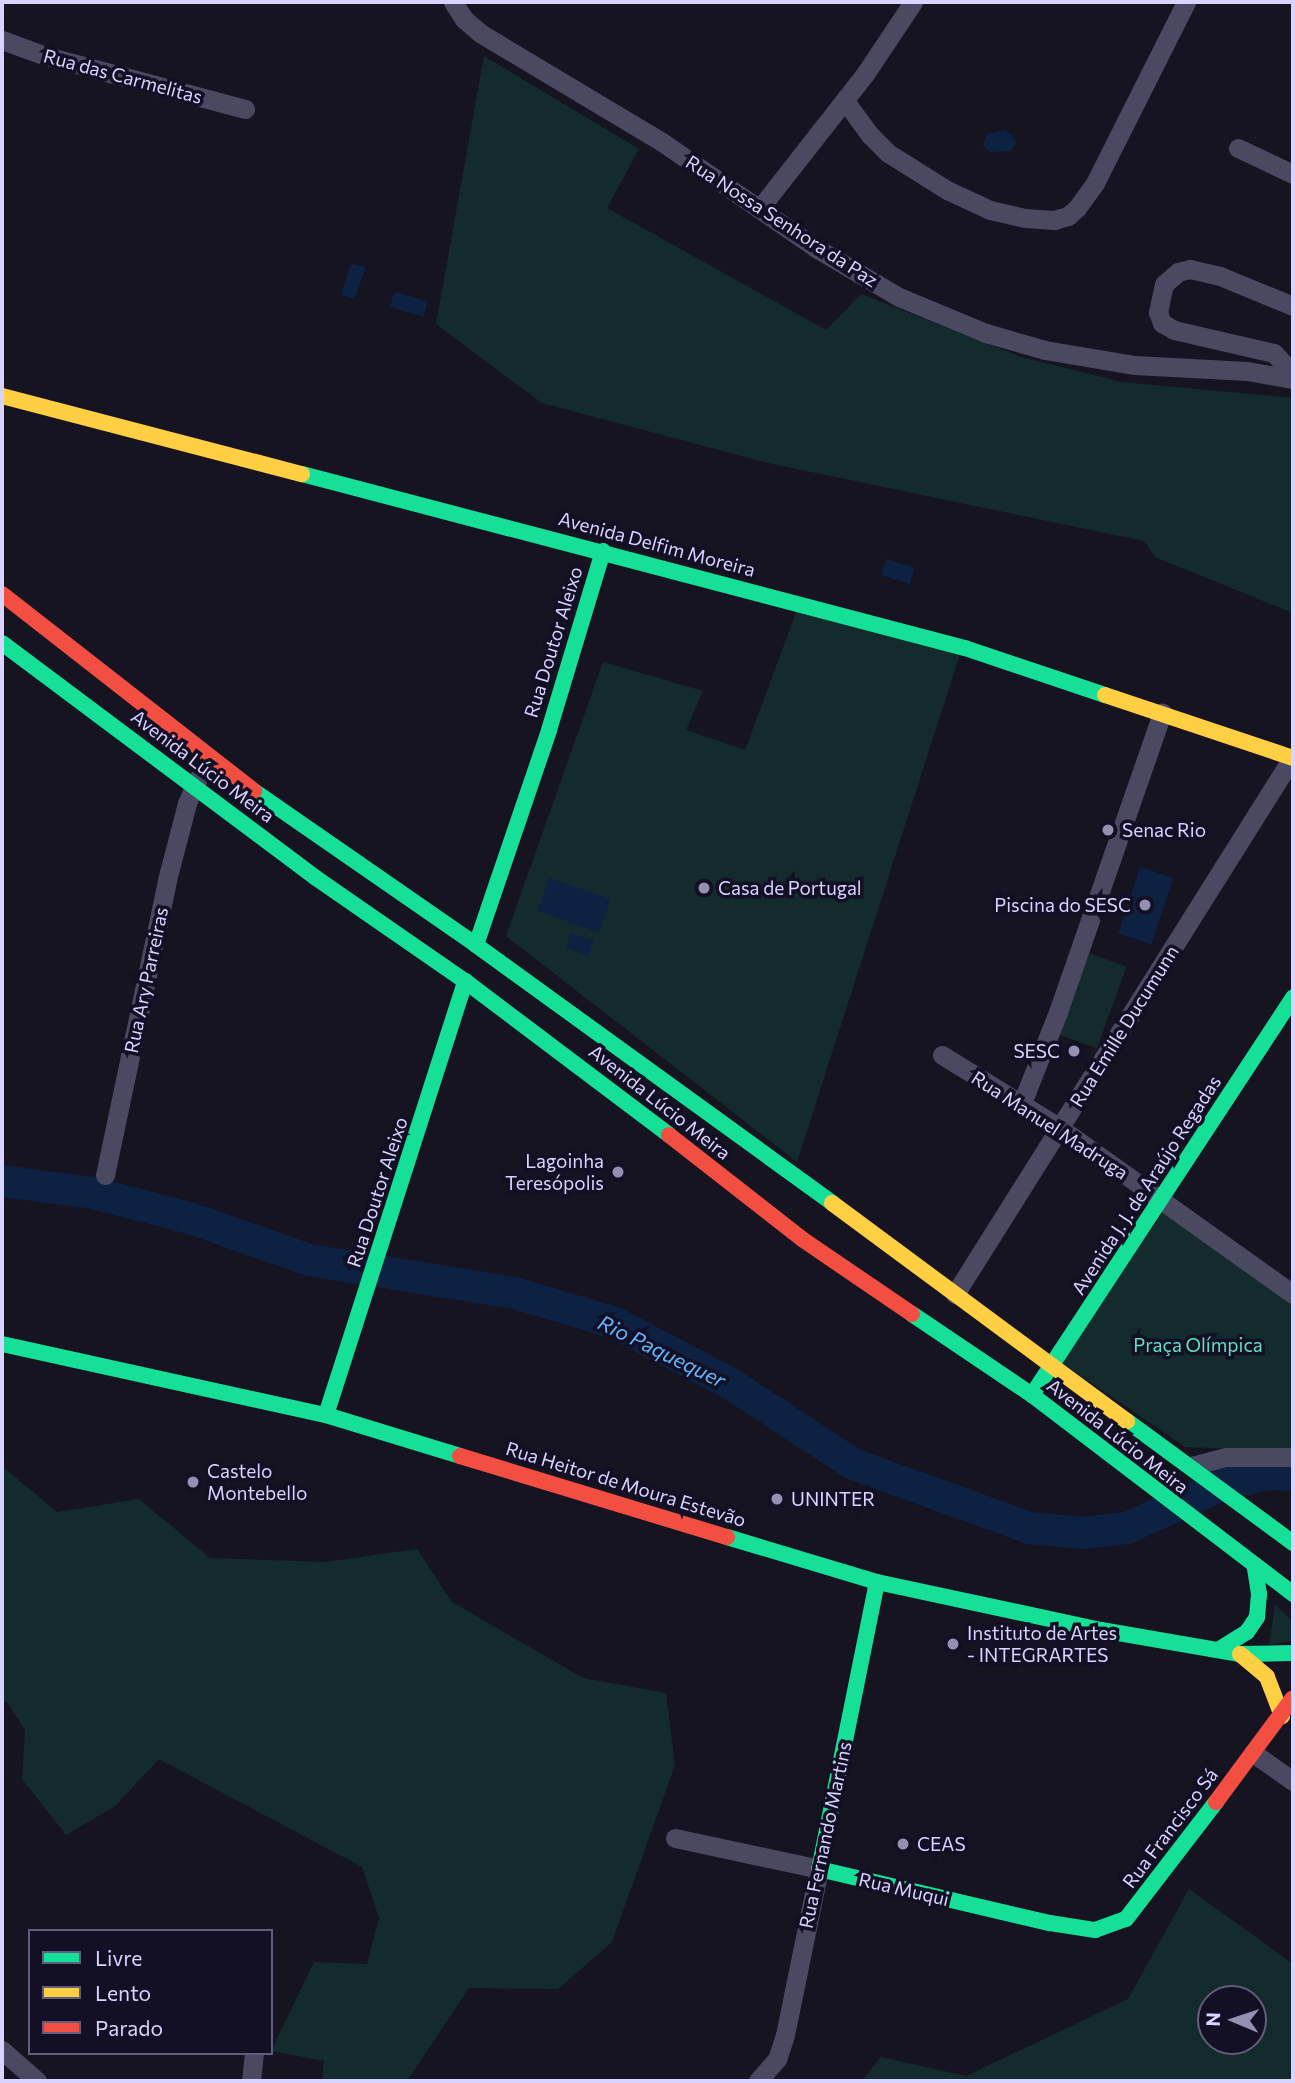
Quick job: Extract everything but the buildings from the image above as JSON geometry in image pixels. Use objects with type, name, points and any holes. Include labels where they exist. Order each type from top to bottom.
[{"type":"main road","name":"Avenida Delfim Moreira","points":[[2,396],[603,551],[965,648],[1292,758]]},
{"type":"main road","name":"Rua Doutor Aleixo","points":[[476,945],[548,730],[603,551]]},
{"type":"main road","name":"Avenida Lúcio Meira","points":[[2,594],[210,759],[476,945],[1054,1364],[1293,1543]]},
{"type":"main road","name":"Avenida Lúcio Meira","points":[[2,643],[316,878],[465,981],[605,1085],[802,1239],[1032,1395],[1293,1594]]},
{"type":"main road","name":"Rua Doutor Aleixo","points":[[326,1415],[465,981]]},
{"type":"main road","name":"Avenida J. J. de Araújo Regadas","points":[[1032,1395],[1293,996]]},
{"type":"main road","name":"Rua Heitor de Moura Estevão","points":[[2,1344],[326,1415],[877,1582],[1101,1630],[1240,1654],[1293,1653]]},
{"type":"main road","points":[[1218,1650],[1247,1632],[1257,1617],[1259,1594],[1254,1564]]},
{"type":"main road","name":"Rua Fernando Martins","points":[[818,1869],[877,1582]]},
{"type":"main road","points":[[1240,1654],[1267,1677],[1275,1690],[1282,1716]]},
{"type":"main road","name":"Rua Francisco Sá","points":[[1050,1923],[1095,1930],[1126,1919],[1142,1903],[1293,1698]]},
{"type":"main road","name":"Rua Muqui","points":[[818,1869],[1050,1923]]},
{"type":"street","name":"Rua Nossa Senhora da Paz","points":[[453,2],[464,19],[480,33],[662,142],[816,248],[899,297],[1016,343],[1135,365],[1248,370],[1293,376]]},
{"type":"street","points":[[760,208],[845,101],[913,2]]},
{"type":"street","points":[[845,101],[870,135],[888,153],[947,190],[990,209],[1025,218],[1055,220],[1077,208],[1095,183],[1186,2]]},
{"type":"street","name":"Rua das Carmelitas","points":[[2,40],[46,56],[245,109]]},
{"type":"street","points":[[1238,148],[1293,174]]},
{"type":"street","points":[[1293,306],[1220,276],[1190,269],[1178,272],[1164,284],[1158,313],[1162,323],[1174,330],[1274,353],[1293,376]]},
{"type":"street","points":[[1022,1103],[1058,1012],[1162,713]]},
{"type":"street","name":"Rua Emille Ducumunn","points":[[955,1294],[1292,758]]},
{"type":"street","name":"Rua Ary Parreiras","points":[[105,1175],[167,880],[194,786],[210,759]]},
{"type":"street","name":"Rua Manuel Madruga","points":[[942,1055],[1060,1128],[1290,1285]]},
{"type":"street","points":[[1198,1471],[1226,1457],[1293,1457]]},
{"type":"street","points":[[1253,1754],[1293,1780]]},
{"type":"street","name":"Rua Muqui","points":[[675,1838],[818,1869]]},
{"type":"street","name":"Rua Fernando Martins","points":[[758,2081],[777,2059],[785,2035],[818,1869]]},
{"type":"street","points":[[2,2050],[37,2081]]},
{"type":"street","points":[[251,2081],[254,2055]]},
{"type":"green space","points":[[484,56],[639,149],[607,208],[826,330],[861,294],[1021,357],[1122,382],[1293,398],[1293,613],[1155,557],[1144,541],[768,463],[542,403],[436,324]]},
{"type":"green space","name":"Casa de Portugal","points":[[797,610],[960,654],[797,1162],[506,936],[603,662],[703,691],[686,730],[745,750]]},
{"type":"green space","points":[[1089,953],[1127,967],[1097,1048],[1059,1035]]},
{"type":"green space","name":"Praça Olímpica","points":[[1162,1213],[1293,1302],[1293,1451],[1185,1447],[1061,1362]]},
{"type":"green space","points":[[2,1466],[57,1512],[139,1499],[210,1558],[325,1562],[417,1549],[452,1602],[583,1678],[666,1693],[675,1765],[612,1942],[558,1989],[469,1988],[407,2081],[322,2081],[324,2061],[273,2051],[273,2047],[314,1962],[367,1964],[379,1918],[362,1867],[159,1759],[115,1806],[66,1835],[22,1779],[25,1730],[7,1702],[2,1702]]},
{"type":"green space","points":[[1275,1604],[1293,1622],[1293,1641],[1269,1645]]},
{"type":"green space","points":[[1189,1889],[1293,1964],[1293,2081],[862,2081],[881,2057],[966,2076],[1128,1999]]},
{"type":"water","points":[[1005,130],[1014,137],[1016,143],[1011,151],[991,152],[983,146],[987,134]]},
{"type":"water","points":[[351,264],[366,267],[354,299],[341,295]]},
{"type":"water","points":[[394,292],[428,301],[424,317],[390,307]]},
{"type":"water","points":[[886,559],[915,568],[910,584],[881,575]]},
{"type":"water","name":"Piscina do SESC","points":[[1140,867],[1173,878],[1152,944],[1118,934]]},
{"type":"water","points":[[549,878],[610,899],[599,932],[538,911]]},
{"type":"water","points":[[571,933],[594,941],[588,956],[566,948]]},
{"type":"waterway","name":"Rio Paquequer","points":[[2,1181],[93,1193],[190,1218],[309,1260],[515,1293],[615,1323],[731,1384],[853,1464],[1030,1528],[1083,1533],[1127,1528],[1222,1485],[1267,1474],[1293,1475]]},
{"type":"traffic: fast","points":[[302,474],[965,648],[1105,695]]},
{"type":"traffic: fast","points":[[476,945],[549,730],[603,551]]},
{"type":"traffic: fast","points":[[2,643],[316,878],[465,981],[669,1135]]},
{"type":"traffic: fast","points":[[254,791],[476,945],[832,1203]]},
{"type":"traffic: fast","points":[[326,1415],[465,981]]},
{"type":"traffic: fast","points":[[1032,1395],[1293,997]]},
{"type":"traffic: fast","points":[[912,1314],[1032,1395],[1293,1594]]},
{"type":"traffic: fast","points":[[2,1344],[326,1415],[460,1456]]},
{"type":"traffic: fast","points":[[1127,1421],[1293,1543]]},
{"type":"traffic: fast","points":[[727,1537],[877,1582],[1101,1630],[1240,1654],[1293,1653]]},
{"type":"traffic: fast","points":[[1218,1650],[1247,1632],[1257,1617],[1259,1594],[1254,1564]]},
{"type":"traffic: fast","points":[[877,1582],[819,1869],[1050,1923],[1095,1930],[1126,1919],[1216,1802]]},
{"type":"traffic: slow","points":[[2,396],[302,474]]},
{"type":"traffic: slow","points":[[1105,695],[1293,758]]},
{"type":"traffic: slow","points":[[832,1203],[1127,1421]]},
{"type":"traffic: slow","points":[[1240,1654],[1267,1677],[1282,1716]]},
{"type":"traffic: jam","points":[[2,594],[254,791]]},
{"type":"traffic: jam","points":[[669,1135],[802,1239],[912,1314]]},
{"type":"traffic: jam","points":[[460,1456],[727,1537]]},
{"type":"traffic: jam","points":[[1216,1802],[1293,1698]]},
{"type":"place","name":"Senac Rio","points":[[1108,830]]},
{"type":"place","name":"Casa de Portugal","points":[[704,888]]},
{"type":"place","name":"Piscina do SESC","points":[[1145,905]]},
{"type":"place","name":"SESC","points":[[1074,1051]]},
{"type":"place","name":"Lagoinha Teresópolis","points":[[618,1172]]},
{"type":"place","name":"Castelo Montebello","points":[[193,1482]]},
{"type":"place","name":"UNINTER","points":[[777,1499]]},
{"type":"place","name":"Instituto de Artes - INTEGRARTES","points":[[953,1644]]},
{"type":"place","name":"CEAS","points":[[903,1844]]}]
